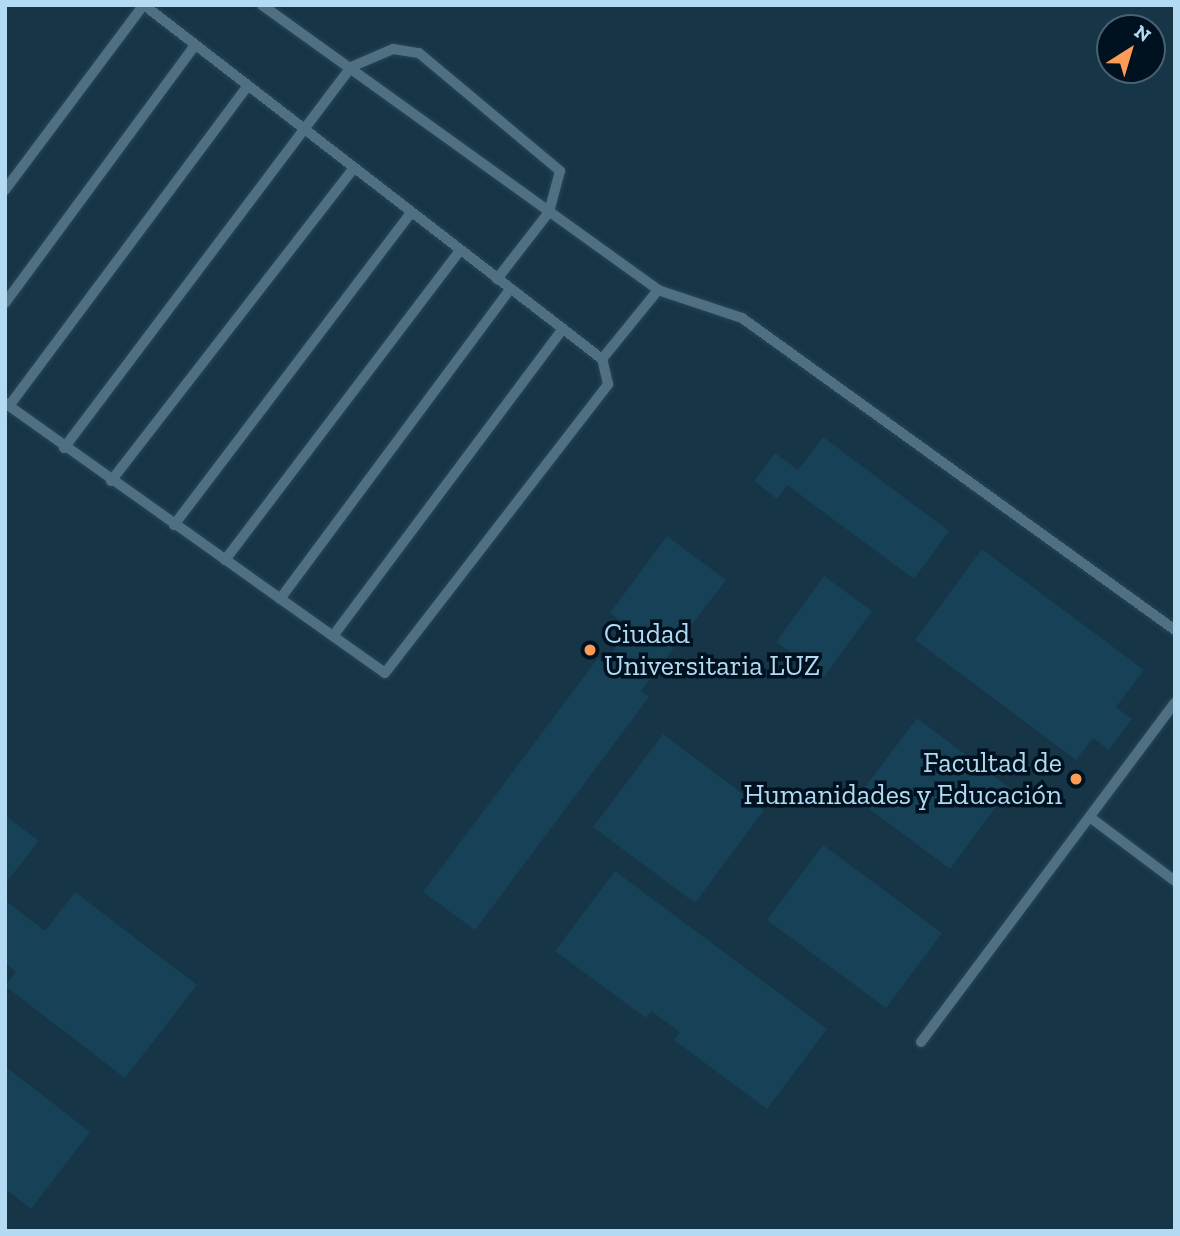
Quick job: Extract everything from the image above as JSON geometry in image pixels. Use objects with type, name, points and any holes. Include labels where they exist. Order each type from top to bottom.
[{"type":"lane","points":[[262,5],[658,290],[742,318],[1175,629]]},
{"type":"lane","points":[[5,190],[143,6],[602,359],[608,384],[385,673],[64,448],[7,404],[247,87]]},
{"type":"lane","points":[[5,303],[194,47]]},
{"type":"lane","points":[[64,448],[351,68],[393,49],[419,53],[540,149],[560,172],[549,212],[497,279]]},
{"type":"lane","points":[[111,481],[353,169]]},
{"type":"lane","points":[[174,525],[411,213]]},
{"type":"lane","points":[[225,561],[460,250]]},
{"type":"lane","points":[[280,600],[510,289]]},
{"type":"lane","points":[[602,359],[658,290]]},
{"type":"lane","points":[[333,636],[564,329]]},
{"type":"lane","points":[[921,1042],[1175,703]]},
{"type":"lane","points":[[1091,818],[1175,881]]},
{"type":"shaded area","name":"Ciudad Universitaria LUZ","points":[[5,5],[1175,5],[1175,1231],[5,1231]]},
{"type":"building","points":[[823,437],[949,531],[914,579],[787,485],[777,499],[754,481],[775,453],[798,470]]},
{"type":"building","points":[[667,536],[726,580],[641,691],[649,697],[475,930],[423,892],[598,658],[604,663],[630,628],[610,613]]},
{"type":"building","points":[[982,549],[1144,670],[1116,707],[1132,719],[1109,750],[1093,738],[1076,760],[915,640]]},
{"type":"building","points":[[824,576],[872,611],[824,677],[776,642]]},
{"type":"building","points":[[917,718],[1010,788],[950,869],[856,799]]},
{"type":"building","points":[[663,734],[764,810],[695,903],[593,827]]},
{"type":"building","points":[[5,815],[39,841],[5,884]]},
{"type":"building","points":[[823,845],[942,933],[886,1008],[767,920]]},
{"type":"building","points":[[615,871],[827,1029],[767,1109],[674,1040],[680,1032],[651,1011],[646,1018],[555,951]]},
{"type":"building","points":[[75,892],[197,985],[125,1078],[5,986],[16,972],[5,963],[5,900],[45,931]]},
{"type":"building","points":[[5,1066],[90,1132],[31,1209],[5,1189]]},
{"type":"place","name":"Ciudad Universitaria LUZ","points":[[590,650]]},
{"type":"place","name":"Facultad de Humanidades y Educación","points":[[1076,779]]}]
